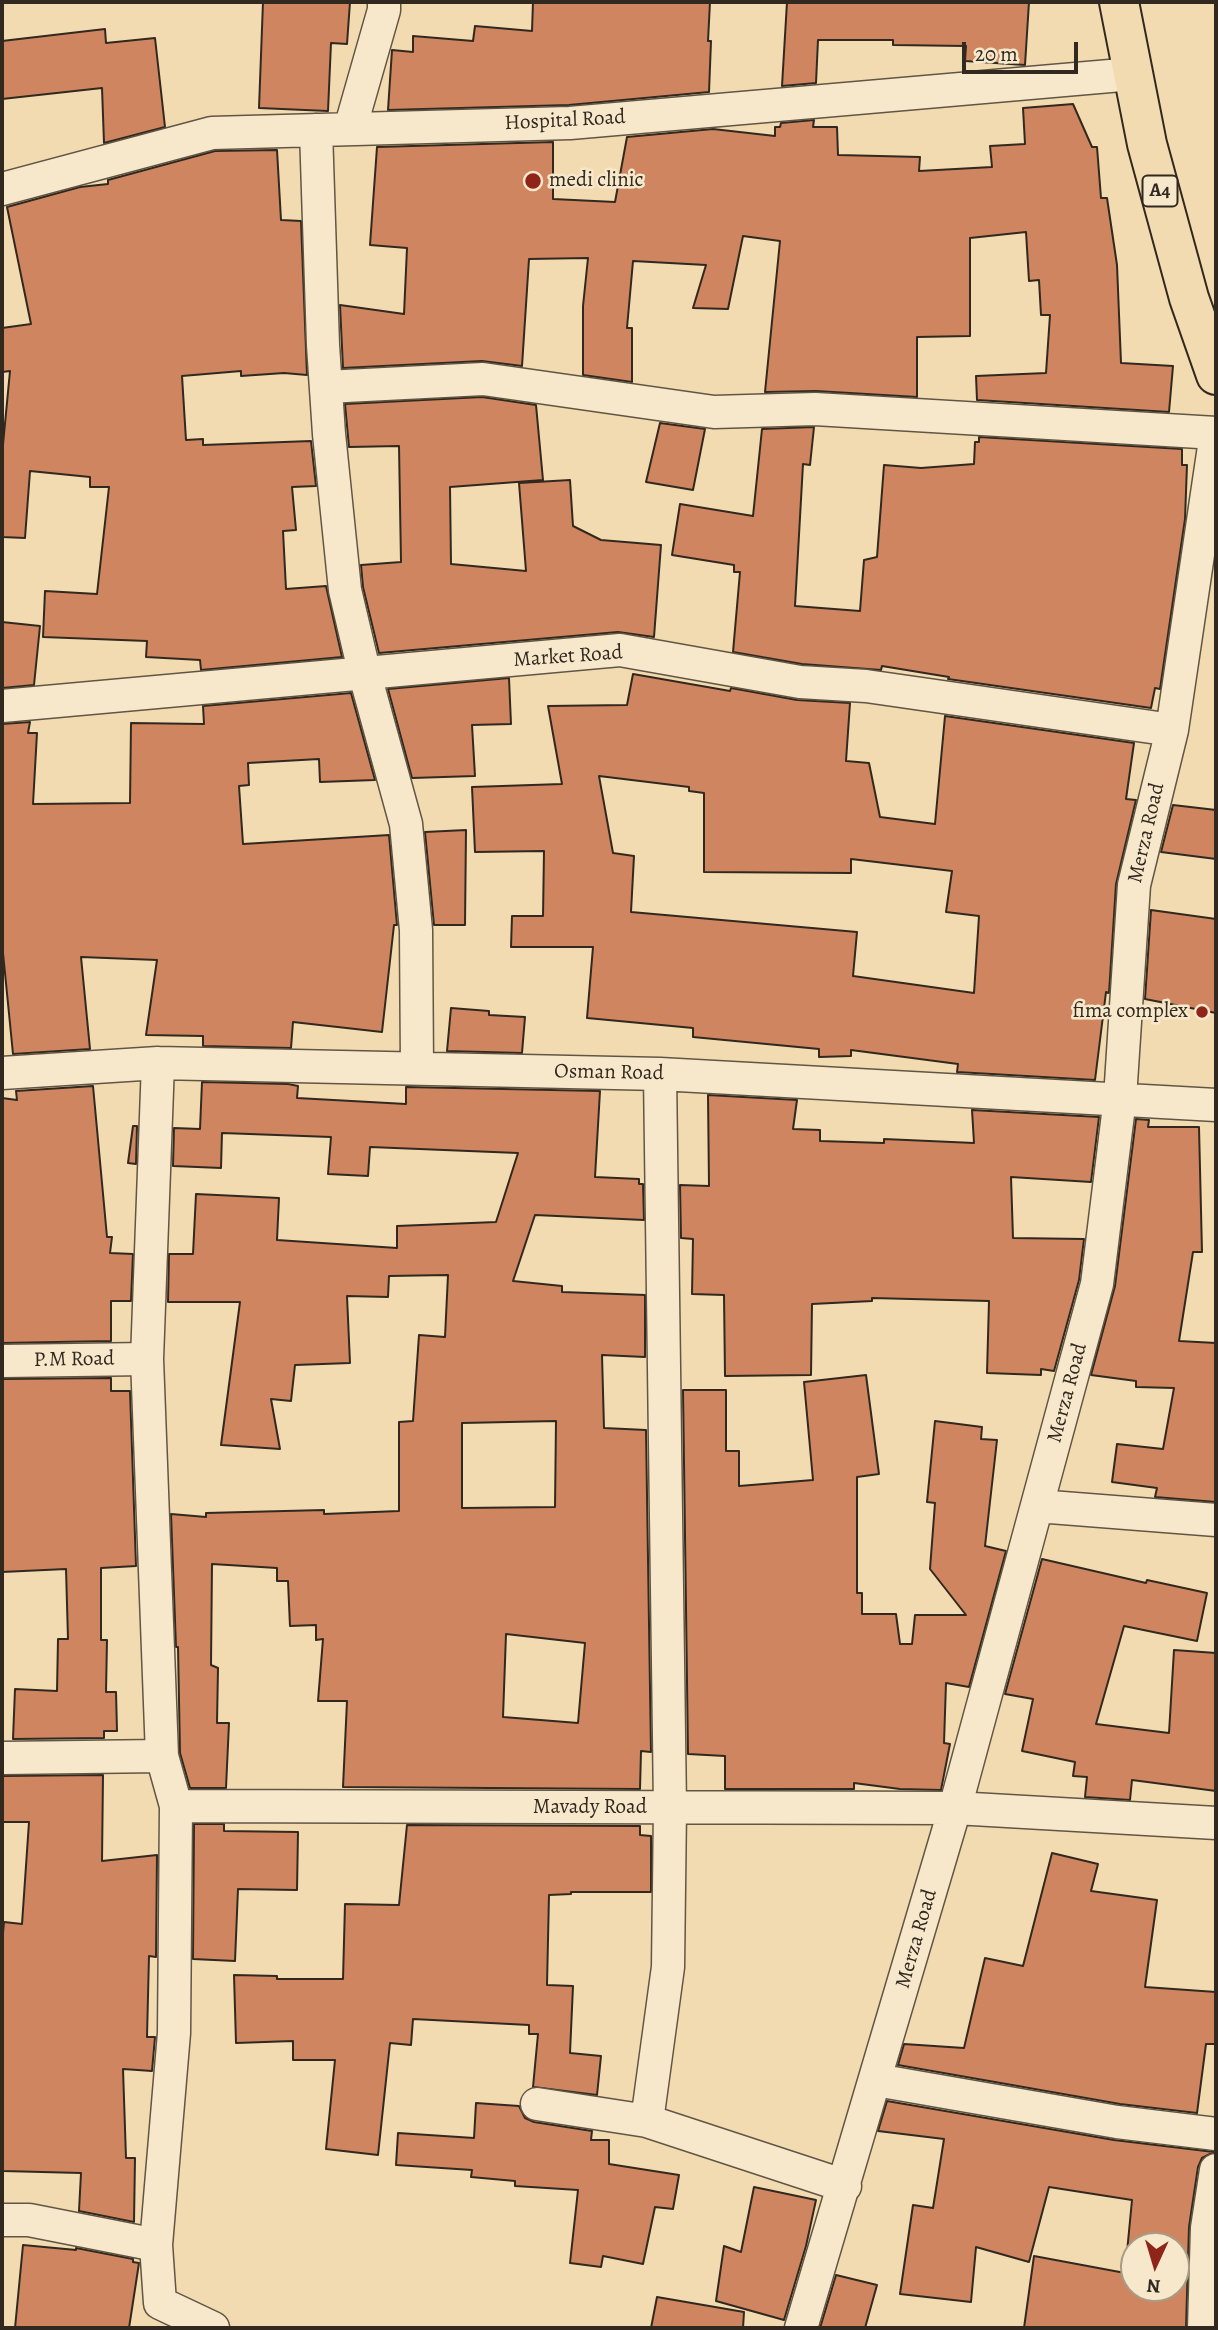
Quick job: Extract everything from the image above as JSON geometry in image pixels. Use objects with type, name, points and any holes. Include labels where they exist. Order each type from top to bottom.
[{"type":"highway","name":"A4","points":[[1119,2],[1154,170],[1189,298],[1216,375]]},
{"type":"street","points":[[350,130],[384,2]]},
{"type":"street","name":"Hospital Road","points":[[2,189],[212,133],[570,122],[1133,74]]},
{"type":"street","points":[[316,130],[326,387],[345,590],[406,824],[416,930],[417,1068]]},
{"type":"street","points":[[326,387],[482,379],[714,412],[815,409],[1216,433]]},
{"type":"street","name":"Merza Road","points":[[801,2328],[955,1808],[1097,1284],[1120,1098],[1134,885],[1172,730],[1216,433]]},
{"type":"street","name":"Market Road","points":[[2,706],[620,650],[800,682],[866,686],[1172,730]]},
{"type":"street","points":[[158,1063],[146,1359],[162,1756],[176,1806],[174,2033],[156,2245],[160,2303],[213,2328]]},
{"type":"street","name":"Osman Road","points":[[2,1073],[158,1063],[660,1074],[1216,1105]]},
{"type":"street","points":[[647,2121],[668,1966],[670,1808],[660,1074]]},
{"type":"street","name":"P.M Road","points":[[2,1361],[146,1359]]},
{"type":"street","points":[[1037,1506],[1216,1520]]},
{"type":"street","points":[[2,1758],[162,1756]]},
{"type":"street","name":"Mavady Road","points":[[176,1806],[955,1808],[1216,1823]]},
{"type":"street","points":[[876,2080],[1117,2122],[1216,2134]]},
{"type":"street","points":[[537,2104],[647,2121],[845,2186]]},
{"type":"street","points":[[1204,2328],[1207,2228],[1216,2170]]},
{"type":"street","points":[[2,2220],[29,2220],[156,2245]]},
{"type":"building","points":[[263,2],[350,2],[347,44],[331,43],[328,111],[259,108]]},
{"type":"building","points":[[533,2],[710,2],[709,92],[569,105],[388,110],[392,50],[413,52],[413,36],[473,41],[475,26],[532,31]]},
{"type":"building","points":[[787,2],[1029,2],[1025,65],[965,61],[966,46],[893,45],[893,40],[818,40],[816,83],[782,86]]},
{"type":"building","points":[[105,29],[106,43],[155,38],[165,127],[104,143],[102,88],[2,99],[2,41]]},
{"type":"building","points":[[1073,104],[1092,147],[1097,147],[1101,198],[1107,198],[1117,265],[1121,363],[1173,366],[1169,412],[977,400],[976,376],[1046,373],[1050,315],[1041,315],[1039,280],[1029,281],[1026,232],[970,238],[970,336],[917,337],[917,397],[816,391],[765,392],[780,241],[743,236],[728,309],[693,308],[706,265],[633,261],[627,328],[632,328],[632,382],[583,375],[583,306],[588,258],[529,259],[522,366],[482,361],[343,368],[340,305],[404,314],[407,248],[370,245],[377,147],[553,142],[553,199],[615,202],[627,137],[713,129],[775,136],[775,127],[780,127],[781,123],[814,120],[813,127],[837,127],[838,155],[920,157],[919,171],[992,167],[990,146],[1025,144],[1023,108]]},
{"type":"building","points":[[277,150],[281,220],[301,221],[307,375],[284,373],[241,376],[241,371],[182,376],[186,440],[203,439],[203,445],[311,441],[316,486],[292,487],[296,530],[283,531],[286,589],[326,586],[342,657],[201,670],[200,660],[146,657],[147,641],[43,637],[45,591],[97,594],[109,487],[90,487],[90,477],[30,471],[25,538],[2,537],[2,455],[10,371],[2,372],[2,328],[31,324],[7,207],[80,187],[108,184],[108,180],[215,151]]},
{"type":"building","points":[[482,397],[536,405],[543,480],[450,487],[451,564],[526,571],[519,483],[570,480],[573,526],[601,540],[661,545],[654,637],[618,632],[379,653],[363,587],[361,565],[401,562],[399,446],[349,447],[345,404]]},
{"type":"building","points":[[660,423],[705,429],[693,490],[646,482]]},
{"type":"building","points":[[814,427],[810,465],[803,464],[795,606],[860,611],[864,560],[877,557],[884,465],[921,468],[974,464],[975,442],[979,442],[979,437],[1182,449],[1182,465],[1187,465],[1185,519],[1160,689],[1155,688],[1151,708],[948,679],[949,677],[882,666],[881,670],[802,664],[733,652],[740,572],[734,572],[734,565],[672,555],[680,504],[753,516],[762,429]]},
{"type":"building","points":[[2,622],[40,626],[34,685],[2,688]]},
{"type":"building","points":[[633,674],[797,700],[850,703],[846,761],[869,763],[880,817],[935,824],[945,716],[1134,743],[1126,799],[1136,800],[1116,884],[1109,993],[1106,992],[1095,1080],[957,1072],[958,1064],[851,1050],[851,1056],[819,1057],[819,1049],[693,1037],[693,1028],[587,1018],[593,947],[511,947],[512,916],[543,916],[544,851],[475,852],[472,787],[562,784],[548,706],[627,705]],"holes":[[[599,776],[689,787],[689,791],[704,793],[704,872],[851,873],[851,859],[952,871],[946,912],[979,916],[974,993],[853,976],[857,932],[631,912],[634,856],[613,853]]]},
{"type":"building","points":[[509,678],[511,724],[472,725],[475,776],[412,778],[388,689]]},
{"type":"building","points":[[351,693],[375,780],[320,782],[319,759],[248,763],[249,785],[239,786],[243,844],[389,835],[397,925],[394,925],[382,1032],[293,1022],[291,1048],[203,1046],[203,1036],[146,1035],[157,960],[81,957],[90,1049],[13,1054],[2,943],[2,724],[30,722],[28,733],[37,733],[33,804],[130,803],[131,723],[204,724],[203,706]]},
{"type":"building","points":[[1173,805],[1216,810],[1216,859],[1161,852]]},
{"type":"building","points":[[466,830],[465,925],[434,925],[425,832]]},
{"type":"building","points":[[1151,910],[1216,919],[1216,1013],[1145,999]]},
{"type":"building","points":[[451,1008],[489,1011],[489,1015],[525,1017],[522,1053],[447,1051]]},
{"type":"building","points":[[202,1082],[288,1084],[298,1086],[297,1098],[406,1104],[406,1087],[600,1091],[595,1177],[639,1179],[639,1184],[643,1184],[644,1220],[535,1215],[513,1281],[562,1286],[562,1292],[645,1295],[645,1357],[602,1355],[604,1428],[646,1430],[651,1752],[641,1751],[640,1789],[343,1787],[347,1701],[318,1701],[323,1639],[316,1640],[316,1625],[290,1626],[288,1581],[277,1581],[277,1568],[212,1564],[211,1665],[218,1668],[217,1723],[229,1723],[226,1788],[190,1788],[180,1753],[171,1514],[206,1517],[206,1513],[324,1510],[324,1514],[399,1511],[399,1422],[413,1421],[419,1335],[445,1337],[448,1275],[389,1276],[388,1297],[347,1296],[350,1363],[295,1365],[291,1401],[271,1399],[280,1449],[221,1445],[240,1302],[168,1302],[169,1254],[193,1254],[196,1194],[279,1198],[277,1240],[397,1248],[397,1226],[496,1222],[518,1153],[370,1147],[368,1176],[328,1174],[331,1137],[222,1133],[221,1168],[173,1166],[174,1128],[200,1129]],"holes":[[[556,1421],[555,1507],[462,1508],[462,1423]],[[506,1634],[585,1643],[578,1723],[503,1717]]]},
{"type":"building","points":[[93,1086],[107,1237],[112,1237],[110,1253],[133,1254],[131,1301],[111,1301],[111,1341],[2,1343],[2,1098],[17,1100],[16,1091]]},
{"type":"building","points":[[708,1095],[797,1100],[793,1129],[820,1130],[820,1141],[884,1143],[884,1139],[974,1143],[972,1110],[1099,1117],[1091,1182],[1011,1177],[1013,1238],[1084,1239],[1079,1280],[1054,1371],[1041,1369],[1041,1375],[987,1373],[989,1301],[872,1298],[872,1301],[812,1304],[811,1375],[725,1376],[724,1295],[692,1294],[693,1239],[681,1238],[680,1185],[709,1186]]},
{"type":"building","points":[[1136,1119],[1149,1120],[1148,1127],[1199,1127],[1202,1252],[1193,1252],[1179,1341],[1216,1343],[1216,1502],[1155,1497],[1157,1488],[1112,1482],[1117,1444],[1163,1449],[1174,1388],[1136,1387],[1136,1381],[1091,1375],[1115,1286]]},
{"type":"building","points":[[133,1126],[137,1126],[136,1164],[128,1163]]},
{"type":"building","points":[[866,1375],[879,1474],[857,1477],[857,1593],[862,1593],[862,1614],[896,1614],[900,1644],[912,1644],[915,1615],[966,1615],[930,1569],[935,1503],[927,1502],[935,1421],[982,1427],[981,1439],[997,1440],[985,1546],[1006,1551],[969,1687],[946,1683],[944,1743],[950,1744],[941,1790],[900,1789],[854,1783],[854,1789],[725,1789],[725,1756],[688,1754],[683,1390],[726,1390],[726,1451],[739,1451],[739,1486],[813,1480],[804,1382]]},
{"type":"building","points":[[111,1378],[111,1391],[130,1391],[136,1566],[101,1568],[101,1640],[107,1640],[106,1692],[116,1692],[117,1731],[104,1731],[104,1738],[13,1739],[15,1689],[57,1691],[58,1639],[68,1639],[66,1569],[2,1572],[2,1379]]},
{"type":"building","points":[[1042,1559],[1146,1583],[1147,1580],[1207,1593],[1197,1641],[1124,1626],[1096,1724],[1169,1733],[1174,1650],[1216,1653],[1216,1791],[1132,1780],[1130,1800],[1085,1797],[1087,1777],[1073,1776],[1075,1762],[1022,1751],[1033,1699],[1005,1694]]},
{"type":"building","points":[[103,1775],[102,1861],[157,1855],[156,1957],[149,1956],[147,2037],[155,2037],[152,2071],[123,2069],[126,2158],[135,2158],[134,2222],[79,2211],[81,2173],[3,2171],[2,2164],[2,1944],[4,1922],[22,1924],[29,1822],[2,1822],[2,1776]]},
{"type":"building","points":[[194,1824],[224,1824],[224,1831],[298,1832],[297,1890],[238,1889],[235,1961],[193,1959]]},
{"type":"building","points":[[407,1825],[640,1826],[640,1835],[651,1836],[651,1892],[571,1892],[549,1895],[547,1985],[573,1986],[570,2053],[601,2056],[597,2095],[533,2087],[538,2034],[529,2034],[529,2025],[413,2019],[411,2045],[390,2043],[378,2155],[326,2149],[335,2060],[293,2060],[293,2041],[236,2043],[234,1975],[277,1976],[277,1979],[343,1979],[345,1904],[399,1905]]},
{"type":"building","points":[[1052,1853],[1098,1864],[1091,1891],[1157,1900],[1145,1987],[1216,1992],[1216,2044],[1206,2044],[1197,2113],[1120,2104],[898,2065],[904,2044],[964,2048],[985,1958],[1023,1966]]},
{"type":"building","points":[[887,2101],[1114,2140],[1214,2152],[1202,2158],[1198,2167],[1189,2232],[1129,2232],[1132,2200],[1049,2187],[1029,2262],[976,2247],[971,2302],[900,2294],[913,2205],[933,2208],[944,2139],[878,2131]]},
{"type":"building","points":[[476,2103],[519,2106],[525,2118],[534,2122],[592,2131],[591,2140],[609,2140],[609,2164],[679,2175],[673,2209],[655,2207],[643,2264],[603,2256],[601,2267],[570,2263],[578,2190],[515,2186],[515,2181],[471,2177],[472,2170],[396,2165],[398,2133],[474,2138]]},
{"type":"building","points":[[754,2187],[816,2200],[806,2246],[784,2320],[716,2301],[724,2246],[741,2252]]},
{"type":"building","points":[[23,2245],[76,2248],[133,2259],[133,2262],[139,2263],[129,2328],[15,2328]]},
{"type":"building","points":[[1034,2256],[1120,2272],[1120,2302],[1187,2302],[1186,2328],[1024,2328]]},
{"type":"building","points":[[836,2275],[877,2285],[865,2328],[820,2328]]},
{"type":"building","points":[[657,2297],[744,2312],[743,2328],[651,2328]]},
{"type":"place","name":"medi clinic","points":[[533,181]]},
{"type":"place","name":"fima complex","points":[[1202,1012]]}]
